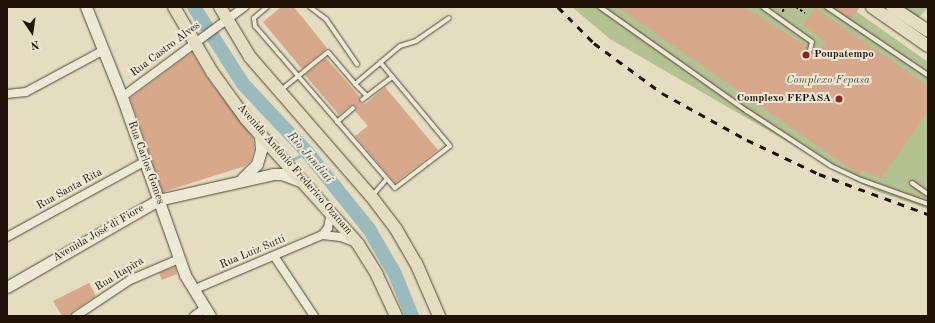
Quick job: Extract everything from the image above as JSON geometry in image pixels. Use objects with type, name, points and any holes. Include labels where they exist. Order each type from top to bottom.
[{"type":"main road","name":"Avenida Antônio Frederico Ozanam","points":[[174,7],[196,41],[212,72],[260,135],[331,211],[358,244],[377,275],[396,316]]},
{"type":"main road","points":[[220,7],[224,20],[250,57],[371,196],[416,263],[439,316]]},
{"type":"main road","points":[[872,7],[928,46]]},
{"type":"main road","points":[[892,7],[928,31]]},
{"type":"street","name":"Rua Carlos Gomes","points":[[86,7],[102,51],[122,97],[179,259],[193,290],[207,312]]},
{"type":"street","name":"Rua Castro Alves","points":[[122,97],[224,20],[244,7]]},
{"type":"street","points":[[7,94],[31,90],[102,51]]},
{"type":"street","points":[[260,135],[261,150],[266,175]]},
{"type":"street","points":[[241,179],[257,164],[261,150]]},
{"type":"street","name":"Rua Santa Rita","points":[[7,237],[144,162]]},
{"type":"street","name":"Avenida José di Fiore","points":[[7,287],[158,200],[241,179],[266,175],[282,174],[304,182]]},
{"type":"street","points":[[331,211],[330,221],[322,235],[341,237],[358,244]]},
{"type":"street","name":"Rua Luiz Sutti","points":[[193,290],[322,235]]},
{"type":"street","points":[[274,256],[314,316]]},
{"type":"street","name":"Rua Itapira","points":[[76,316],[130,280],[179,259]]},
{"type":"street","points":[[194,316],[207,312]]},
{"type":"lane","points":[[267,7],[254,18],[254,26],[392,187],[398,188],[450,146],[380,62]]},
{"type":"lane","points":[[310,7],[326,19],[357,64]]},
{"type":"lane","points":[[600,7],[747,111],[831,166],[868,183],[928,204]]},
{"type":"lane","points":[[763,7],[812,42],[810,50]]},
{"type":"lane","points":[[827,7],[928,75]]},
{"type":"lane","points":[[355,84],[400,46],[416,41],[449,18]]},
{"type":"lane","points":[[279,92],[328,52],[367,96]]},
{"type":"lane","points":[[362,100],[392,77]]},
{"type":"lane","points":[[337,122],[353,108]]},
{"type":"lane","points":[[371,196],[386,180]]},
{"type":"lane","points":[[912,183],[928,194]]},
{"type":"path","points":[[782,12],[785,7]]},
{"type":"path","points":[[796,7],[805,13]]},
{"type":"green space","name":"Complexo Fepasa","points":[[572,7],[850,7],[928,62],[928,209],[876,191],[856,181],[610,39]]},
{"type":"green space","points":[[900,7],[928,7],[928,8],[917,19]]},
{"type":"building","points":[[281,7],[294,7],[327,48],[302,69],[263,22]]},
{"type":"building","name":"Complexo Fepasa","points":[[618,7],[745,7],[807,47],[808,53],[813,52],[817,54],[826,42],[803,25],[815,8],[928,86],[928,111],[881,178],[863,170],[860,175]]},
{"type":"building","points":[[834,7],[860,7],[851,19]]},
{"type":"building","points":[[192,52],[206,76],[253,138],[254,149],[251,160],[245,166],[163,192],[130,98]]},
{"type":"building","points":[[326,58],[360,97],[360,103],[365,104],[385,87],[438,150],[395,183],[355,136],[368,126],[355,111],[356,106],[351,105],[339,115],[305,75]]},
{"type":"building","points":[[175,267],[177,274],[162,280],[159,273]]},
{"type":"building","points":[[89,283],[96,296],[73,311],[71,316],[62,316],[53,301]]},
{"type":"waterway","name":"Rio Jundiaí","points":[[194,7],[243,84],[307,152],[369,229],[395,274],[412,316]]},
{"type":"waterway","points":[[292,160],[307,152]]},
{"type":"railway","points":[[558,7],[594,43],[662,93],[747,140],[819,174],[928,214]]},
{"type":"place","name":"Poupatempo","points":[[806,55]]},
{"type":"place","name":"Complexo FEPASA","points":[[839,99]]}]
